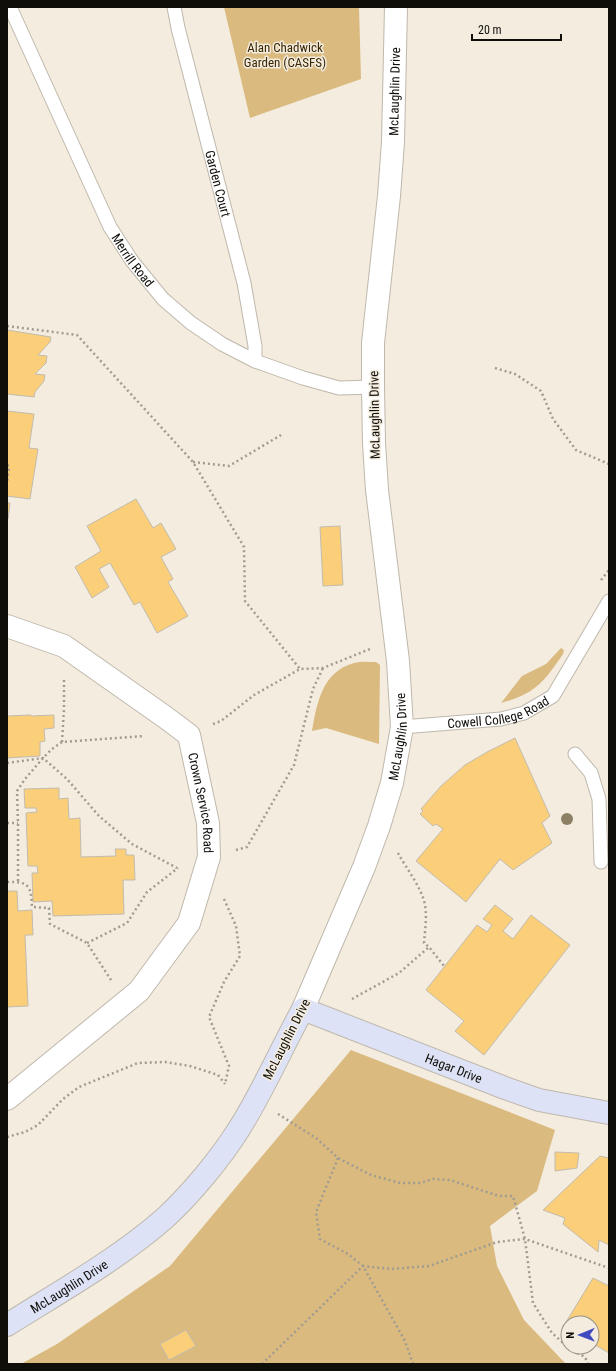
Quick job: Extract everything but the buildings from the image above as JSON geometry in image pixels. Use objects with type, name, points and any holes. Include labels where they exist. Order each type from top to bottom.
[{"type":"main road","name":"Hagar Drive","points":[[303,1009],[539,1100],[609,1113]]},
{"type":"main road","name":"McLaughlin Drive","points":[[7,1324],[88,1274],[134,1243],[166,1217],[186,1197],[238,1130],[255,1101],[303,1009]]},
{"type":"street","name":"McLaughlin Drive","points":[[303,1009],[380,826],[392,783],[402,727],[398,661],[377,490],[373,387],[373,343],[393,142],[396,7]]},
{"type":"street","name":"Crown Service Road","points":[[7,626],[64,646],[189,735],[208,823],[209,857],[189,923],[139,991],[7,1099]]},
{"type":"lane","name":"Merrill Road","points":[[10,7],[110,227],[132,261],[164,299],[192,323],[222,344],[255,361],[303,378],[339,388],[373,387]]},
{"type":"lane","name":"Garden Court","points":[[174,7],[178,28],[244,283],[255,346],[255,361]]},
{"type":"lane","name":"Cowell College Road","points":[[402,727],[501,719],[524,713],[553,696],[609,601]]},
{"type":"lane","points":[[575,754],[591,773],[599,799],[601,862]]},
{"type":"path","points":[[7,326],[77,335],[193,462],[244,546],[245,601],[300,669]]},
{"type":"path","points":[[494,368],[515,374],[541,391],[553,419],[576,450],[609,464]]},
{"type":"path","points":[[193,462],[229,466],[281,435]]},
{"type":"path","points":[[7,465],[9,466],[7,483]]},
{"type":"path","points":[[596,585],[609,570]]},
{"type":"path","points":[[62,742],[64,709],[64,646]]},
{"type":"path","points":[[221,721],[254,695],[300,669],[323,668],[372,648]]},
{"type":"path","points":[[87,943],[127,923],[147,892],[177,868],[209,857],[247,847],[294,765],[313,689],[323,668]]},
{"type":"path","points":[[18,881],[17,791],[25,779],[52,749],[62,742],[141,736]]},
{"type":"path","points":[[7,763],[44,758],[68,779],[99,816],[132,844],[177,868]]},
{"type":"path","points":[[7,823],[18,823]]},
{"type":"path","points":[[397,851],[404,866],[416,884],[425,905],[424,943],[444,966]]},
{"type":"path","points":[[7,882],[18,881],[28,886],[31,891],[32,907],[49,908],[50,924],[87,943],[126,1002]]},
{"type":"path","points":[[7,1137],[25,1132],[38,1125],[63,1099],[79,1087],[138,1063],[165,1062],[190,1066],[218,1075],[225,1084],[229,1066],[209,1017],[224,982],[240,956],[236,926],[223,896]]},
{"type":"path","points":[[350,1000],[399,973],[429,947]]},
{"type":"path","points":[[276,1113],[316,1138],[338,1158],[371,1175],[400,1183],[420,1183],[433,1179],[450,1180],[499,1196],[513,1196],[524,1240],[533,1303],[552,1333],[570,1349],[585,1357],[588,1364]]},
{"type":"path","points":[[338,1158],[316,1212],[320,1239],[348,1254],[364,1266],[405,1341],[413,1364]]},
{"type":"path","points":[[364,1266],[391,1269],[430,1266],[498,1242],[524,1240],[609,1268]]},
{"type":"path","points":[[262,1364],[364,1266]]},
{"type":"green space","name":"Alan Chadwick Garden (CASFS)","points":[[224,7],[359,7],[361,79],[250,118]]},
{"type":"green space","points":[[561,648],[564,650],[563,654],[538,686],[531,691],[501,703],[522,676],[546,664]]},
{"type":"green space","points":[[376,662],[380,665],[379,744],[326,728],[312,731],[319,700],[328,681],[335,673],[343,667],[354,663]]},
{"type":"green space","points":[[351,1050],[555,1130],[537,1191],[490,1226],[497,1266],[524,1320],[566,1364],[21,1364],[57,1344],[170,1266]]}]
